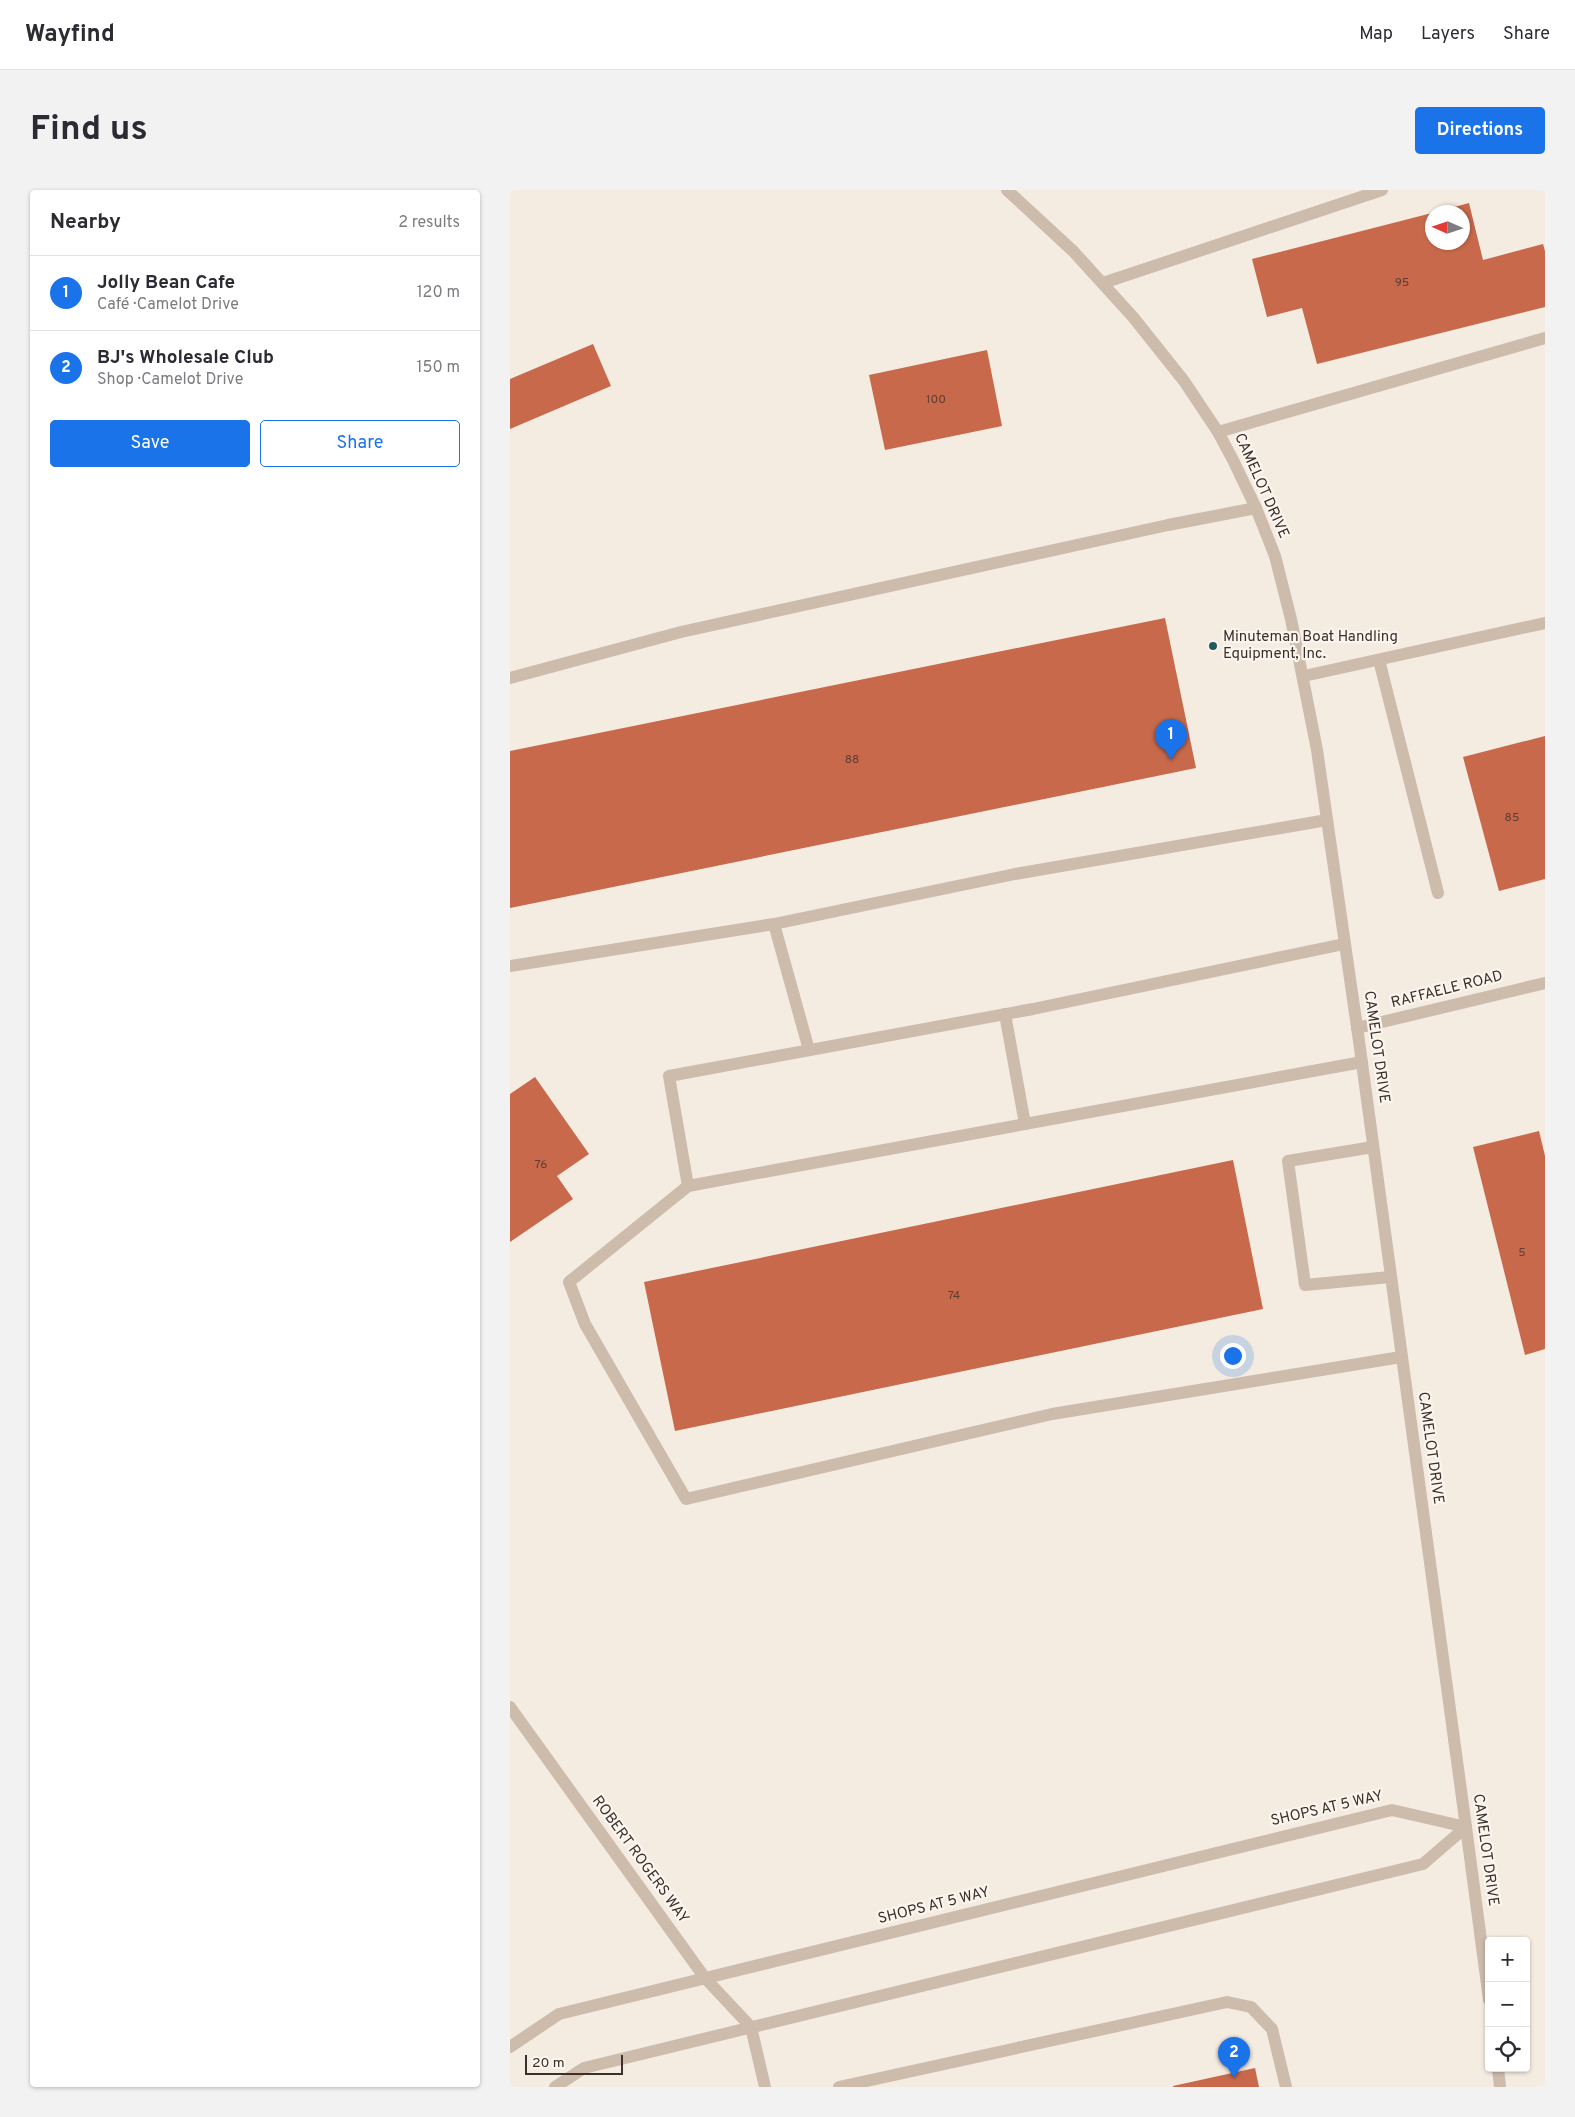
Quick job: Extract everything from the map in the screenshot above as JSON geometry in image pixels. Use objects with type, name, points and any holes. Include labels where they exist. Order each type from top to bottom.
[{"type":"street","name":"CAMELOT DRIVE","points":[[1007,190],[1074,250],[1103,283],[1167,359],[1218,432],[1256,508],[1274,556],[1291,619],[1304,676],[1362,1062],[1487,1982]]},
{"type":"street","points":[[1103,283],[1382,190]]},
{"type":"street","points":[[1218,432],[1545,338]]},
{"type":"street","points":[[510,678],[690,630],[1168,525],[1256,508]]},
{"type":"street","points":[[1304,676],[1545,623]]},
{"type":"street","points":[[1379,660],[1438,892]]},
{"type":"street","points":[[510,966],[774,924],[1015,874],[1327,820]]},
{"type":"street","points":[[774,924],[809,1050]]},
{"type":"street","points":[[688,1186],[670,1076],[1005,1014],[1344,944]]},
{"type":"street","name":"RAFFAELE ROAD","points":[[1357,1028],[1545,983]]},
{"type":"street","points":[[1005,1014],[1026,1124]]},
{"type":"street","points":[[1362,1062],[688,1186],[569,1282],[585,1324],[686,1499],[1052,1414],[1401,1357]]},
{"type":"street","points":[[1373,1147],[1288,1161],[1305,1285],[1390,1277]]},
{"type":"street","name":"ROBERT ROGERS WAY","points":[[510,1707],[705,1978],[751,2028]]},
{"type":"street","name":"SHOPS AT 5 WAY","points":[[510,2047],[559,2014],[1392,1810],[1466,1827]]},
{"type":"street","points":[[555,2087],[584,2068],[1423,1864],[1466,1827]]},
{"type":"street","points":[[839,2087],[1226,2002],[1251,2007],[1272,2029],[1286,2087]]},
{"type":"street","points":[[751,2028],[765,2087]]},
{"type":"street","points":[[1498,2072],[1500,2087]]},
{"type":"building","points":[[1470,207],[1483,260],[1543,244],[1545,251],[1545,307],[1317,364],[1302,308],[1267,317],[1252,259],[1425,215],[1425,250],[1470,250]]},
{"type":"building","points":[[593,344],[611,386],[510,429],[510,379]]},
{"type":"building","points":[[987,350],[1002,426],[885,450],[869,375]]},
{"type":"building","points":[[1165,618],[1196,768],[510,908],[510,751]]},
{"type":"building","points":[[1545,736],[1545,879],[1499,891],[1463,757]]},
{"type":"building","points":[[535,1077],[589,1154],[557,1176],[573,1199],[510,1242],[510,1094]]},
{"type":"building","points":[[1539,1131],[1545,1156],[1545,1349],[1525,1355],[1473,1147]]},
{"type":"building","points":[[1233,1160],[1263,1309],[675,1431],[644,1282]]},
{"type":"building","points":[[1255,2068],[1259,2087],[1173,2087],[1173,2086]]},
{"type":"place","name":"Minuteman Boat Handling Equipment, Inc.","points":[[1213,646]]},
{"type":"place","name":"Jolly Bean Cafe","points":[[1171,760]]},
{"type":"place","name":"BJ's Wholesale Club","points":[[1234,2078]]}]
